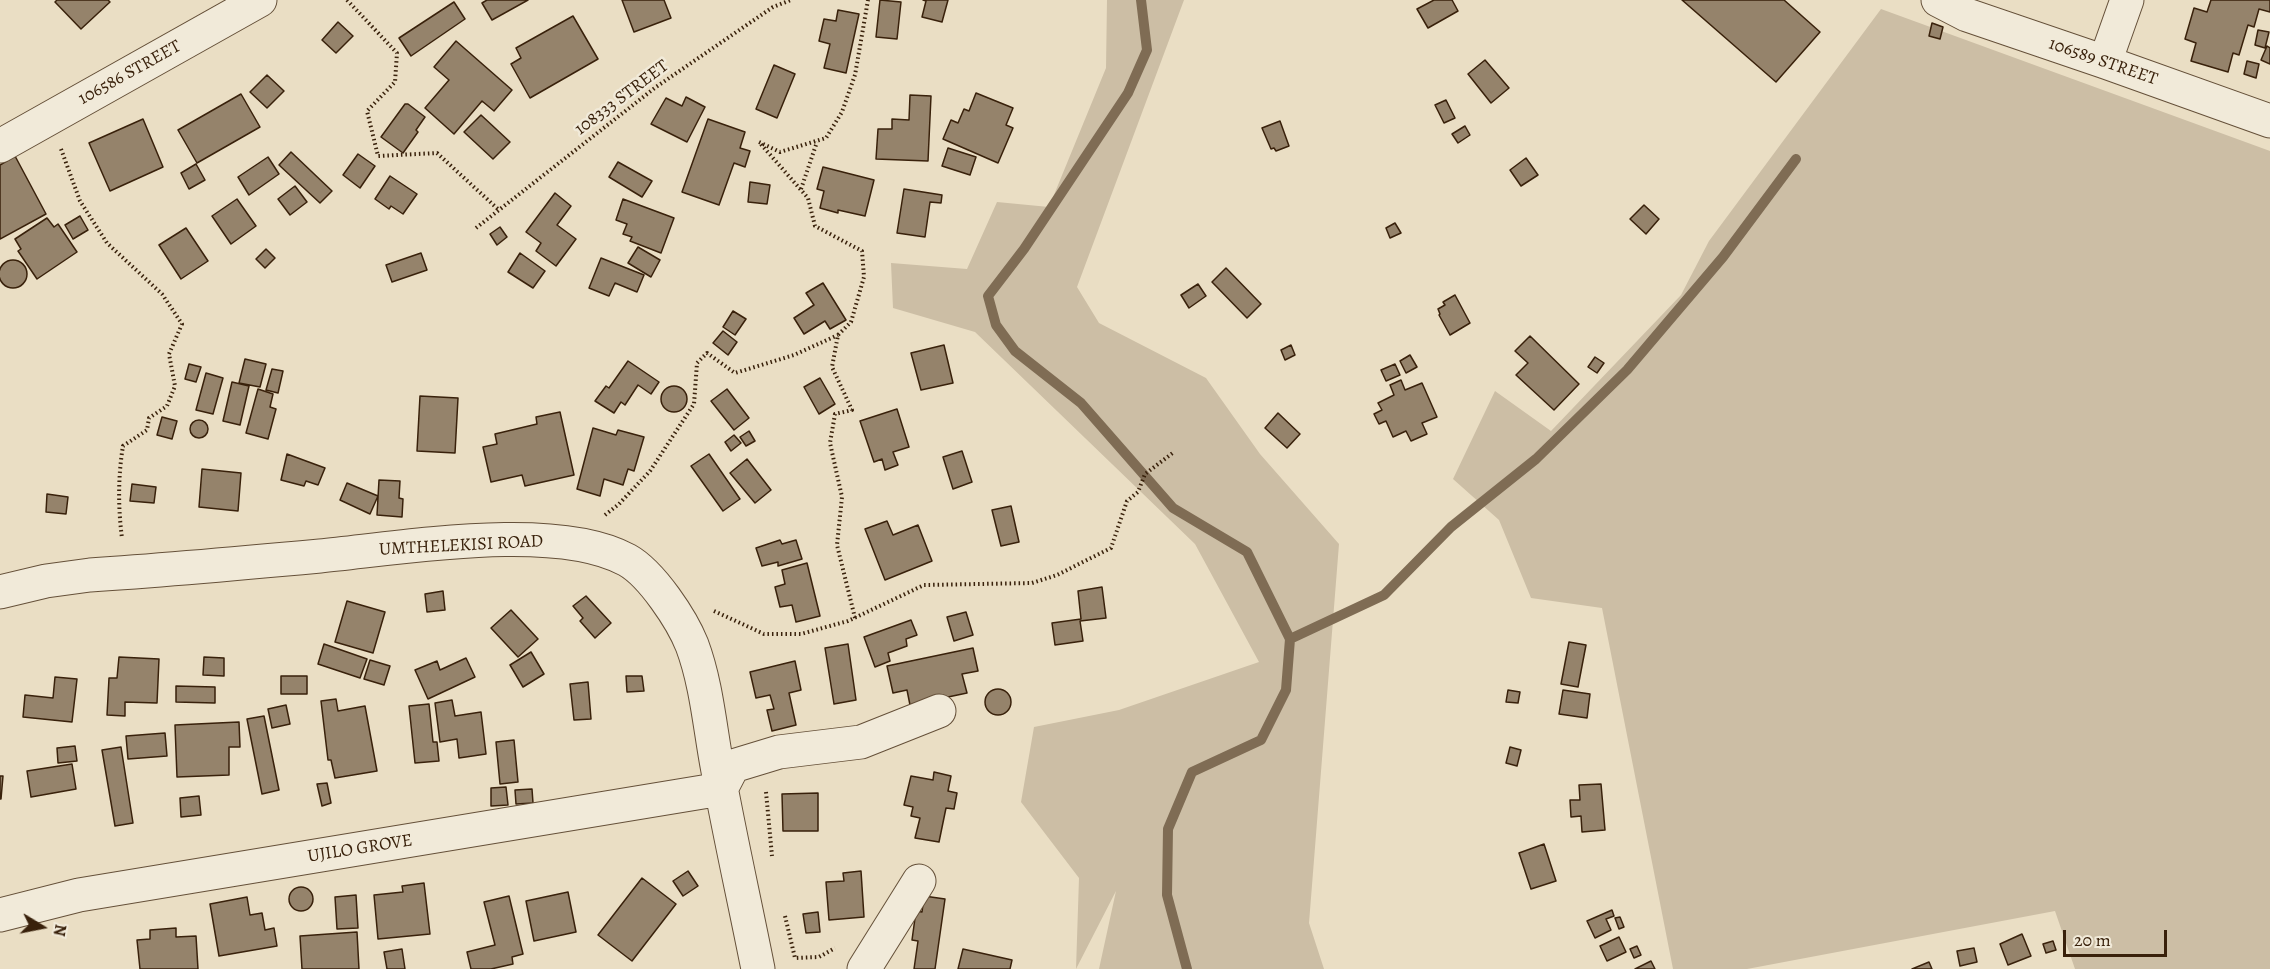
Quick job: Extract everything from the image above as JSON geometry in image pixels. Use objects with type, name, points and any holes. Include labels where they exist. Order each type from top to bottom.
[{"type":"street","name":"106586 STREET","points":[[0,146],[258,0]]},
{"type":"street","name":"106589 STREET","points":[[1938,0],[1967,15],[2270,121]]},
{"type":"street","points":[[2105,62],[2127,0]]},
{"type":"street","name":"UMTHELEKISI ROAD","points":[[0,592],[45,581],[452,543],[520,540],[570,542],[629,561],[654,584],[676,614],[692,646],[705,696],[721,789],[758,969]]},
{"type":"street","points":[[721,789],[733,766],[779,752],[861,742],[939,711]]},
{"type":"street","name":"UJILO GROVE","points":[[0,915],[79,895],[721,789]]},
{"type":"street","points":[[868,963],[919,881]]},
{"type":"path","points":[[347,0],[397,53],[395,82],[368,111],[378,156],[437,153],[499,210]]},
{"type":"path","name":"108333 STREET","points":[[476,228],[656,87],[774,7],[791,0]]},
{"type":"path","points":[[584,545],[597,521],[619,504],[650,471],[694,404],[697,363],[707,353],[735,373],[794,355],[838,335],[850,322],[864,277],[862,251],[815,226],[808,198],[759,142],[780,152],[826,138],[842,112],[855,75],[868,0]]},
{"type":"path","points":[[51,117],[80,201],[107,243],[162,294],[182,324],[169,354],[175,386],[167,406],[149,418],[147,430],[123,446],[119,516],[126,573]]},
{"type":"path","points":[[801,189],[817,141]]},
{"type":"path","points":[[838,335],[832,367],[852,411],[835,414],[831,443],[843,496],[837,545],[855,618]]},
{"type":"path","points":[[704,607],[764,634],[801,634],[855,618],[924,585],[1032,583],[1057,575],[1111,548],[1126,501],[1138,492],[1145,474],[1174,452]]},
{"type":"path","points":[[773,864],[766,793],[779,752]]},
{"type":"path","points":[[783,906],[795,958],[819,957],[846,941],[868,963]]},
{"type":"shaded area","points":[[1107,0],[1184,0],[1077,287],[1099,323],[1206,378],[1260,454],[1339,544],[1309,923],[1324,969],[1099,969],[1116,891],[1076,969],[1079,878],[1021,802],[1034,727],[1119,710],[1259,662],[1195,544],[975,332],[893,308],[891,263],[967,269],[997,202],[1049,207],[1106,68]]},
{"type":"shaded area","points":[[1881,9],[2270,151],[2270,969],[2075,969],[2055,911],[1747,969],[1673,969],[1602,608],[1531,598],[1499,520],[1453,479],[1495,391],[1551,431],[1681,295],[1709,241]]},
{"type":"building","points":[[57,0],[108,0],[110,2],[81,29],[55,2]]},
{"type":"building","points":[[487,0],[528,0],[492,20],[482,3]]},
{"type":"building","points":[[622,0],[664,0],[671,18],[634,32]]},
{"type":"building","points":[[880,0],[901,2],[897,39],[876,37]]},
{"type":"building","points":[[923,0],[948,0],[942,22],[922,17],[926,1]]},
{"type":"building","points":[[1434,0],[1452,0],[1458,11],[1428,28],[1417,9]]},
{"type":"building","points":[[1682,0],[1784,0],[1820,32],[1776,82]]},
{"type":"building","points":[[2211,0],[2270,0],[2270,12],[2259,9],[2254,27],[2248,25],[2239,55],[2233,53],[2228,72],[2191,61],[2196,43],[2185,39],[2194,8],[2207,12]]},
{"type":"building","points":[[454,2],[465,19],[411,56],[399,38]]},
{"type":"building","points":[[838,10],[859,14],[846,73],[824,68],[830,44],[819,41],[824,19],[836,21]]},
{"type":"building","points":[[573,16],[598,59],[530,98],[511,64],[521,58],[516,48]]},
{"type":"building","points":[[338,22],[353,36],[336,53],[322,40]]},
{"type":"building","points":[[1932,23],[1943,27],[1940,39],[1929,36]]},
{"type":"building","points":[[2258,30],[2269,32],[2265,48],[2255,45]]},
{"type":"building","points":[[456,41],[512,90],[494,111],[482,101],[454,134],[425,108],[449,80],[434,67]]},
{"type":"building","points":[[2267,46],[2270,48],[2270,64],[2261,60]]},
{"type":"building","points":[[1485,60],[1509,88],[1491,103],[1468,74]]},
{"type":"building","points":[[2247,61],[2259,64],[2256,78],[2244,74]]},
{"type":"building","points":[[774,65],[795,74],[777,118],[756,109]]},
{"type":"building","points":[[267,75],[284,91],[267,108],[250,92]]},
{"type":"building","points":[[976,93],[1013,108],[1006,125],[1013,128],[998,163],[943,139],[951,120],[958,123],[964,109],[969,111]]},
{"type":"building","points":[[241,94],[260,127],[197,163],[178,130]]},
{"type":"building","points":[[910,95],[931,96],[928,161],[876,159],[878,129],[892,129],[892,119],[909,120]]},
{"type":"building","points":[[686,97],[705,107],[687,142],[651,124],[666,98],[682,106]]},
{"type":"building","points":[[1446,100],[1455,118],[1444,123],[1435,105]]},
{"type":"building","points":[[405,104],[425,117],[416,130],[418,132],[403,153],[381,137]]},
{"type":"building","points":[[481,115],[510,142],[493,159],[464,132]]},
{"type":"building","points":[[143,119],[163,167],[110,191],[89,143]]},
{"type":"building","points":[[708,119],[745,132],[740,148],[750,151],[745,167],[734,163],[719,205],[682,192]]},
{"type":"building","points":[[1280,121],[1289,146],[1276,151],[1274,148],[1271,149],[1262,128]]},
{"type":"building","points":[[1465,126],[1470,135],[1458,143],[1452,134]]},
{"type":"building","points":[[948,148],[976,157],[970,175],[942,166]]},
{"type":"building","points":[[291,152],[332,191],[320,203],[279,165]]},
{"type":"building","points":[[358,154],[375,166],[360,188],[343,175]]},
{"type":"building","points":[[15,156],[46,214],[0,239],[0,165]]},
{"type":"building","points":[[268,157],[279,174],[249,195],[238,177]]},
{"type":"building","points":[[1526,158],[1538,175],[1521,186],[1510,170]]},
{"type":"building","points":[[618,162],[652,181],[642,197],[609,177]]},
{"type":"building","points":[[196,164],[205,180],[189,189],[181,173]]},
{"type":"building","points":[[823,167],[874,180],[865,216],[820,208],[824,191],[817,189]]},
{"type":"building","points":[[390,176],[417,194],[403,214],[391,206],[389,209],[375,199]]},
{"type":"building","points":[[750,182],[770,185],[767,204],[748,202]]},
{"type":"building","points":[[295,186],[307,202],[290,215],[278,199]]},
{"type":"building","points":[[904,189],[942,195],[941,203],[930,202],[925,237],[897,233]]},
{"type":"building","points":[[555,193],[571,206],[557,225],[576,239],[556,266],[536,251],[541,243],[526,232]]},
{"type":"building","points":[[237,199],[256,226],[231,244],[212,216]]},
{"type":"building","points":[[623,199],[674,218],[661,253],[630,241],[632,237],[623,234],[627,224],[616,220]]},
{"type":"building","points":[[1644,205],[1659,219],[1646,234],[1630,219]]},
{"type":"building","points":[[80,216],[88,230],[73,239],[65,225]]},
{"type":"building","points":[[47,218],[54,227],[58,224],[77,252],[37,279],[18,251],[21,249],[15,239]]},
{"type":"building","points":[[1395,223],[1401,233],[1390,238],[1386,228]]},
{"type":"building","points":[[500,227],[507,237],[497,245],[490,234]]},
{"type":"building","points":[[186,228],[208,261],[181,279],[159,245]]},
{"type":"building","points":[[638,247],[660,260],[651,277],[628,263]]},
{"type":"building","points":[[266,249],[275,258],[265,268],[256,259]]},
{"type":"building","points":[[421,253],[427,270],[392,282],[386,265]]},
{"type":"building","points":[[520,253],[545,271],[533,288],[508,272]]},
{"type":"building","points":[[601,258],[644,275],[637,292],[615,283],[609,296],[589,288]]},
{"type":"building","points":[[13,260],[23,264],[27,274],[23,284],[13,288],[3,284],[-1,274],[3,264]]},
{"type":"building","points":[[1226,268],[1261,304],[1247,318],[1212,282]]},
{"type":"building","points":[[823,283],[846,320],[830,329],[825,321],[804,334],[794,318],[814,305],[806,293]]},
{"type":"building","points":[[1198,284],[1206,296],[1189,308],[1181,295]]},
{"type":"building","points":[[1455,295],[1470,323],[1450,335],[1438,309],[1445,305],[1443,302]]},
{"type":"building","points":[[733,311],[746,319],[735,335],[723,327]]},
{"type":"building","points":[[723,331],[737,342],[728,355],[713,343]]},
{"type":"building","points":[[1530,336],[1579,384],[1554,410],[1516,375],[1528,363],[1515,351]]},
{"type":"building","points":[[944,345],[953,383],[921,390],[911,353]]},
{"type":"building","points":[[1291,345],[1295,355],[1285,360],[1281,350]]},
{"type":"building","points":[[1410,355],[1417,367],[1406,373],[1400,361]]},
{"type":"building","points":[[1595,357],[1604,363],[1597,373],[1588,367]]},
{"type":"building","points":[[245,359],[266,364],[260,387],[239,383]]},
{"type":"building","points":[[628,361],[659,382],[651,394],[638,385],[625,405],[621,402],[614,413],[595,401],[606,386],[609,388]]},
{"type":"building","points":[[189,364],[201,367],[196,382],[185,379]]},
{"type":"building","points":[[1395,364],[1400,375],[1386,381],[1381,370]]},
{"type":"building","points":[[272,369],[283,371],[278,393],[266,390]]},
{"type":"building","points":[[206,373],[223,378],[213,414],[196,410]]},
{"type":"building","points":[[820,378],[835,404],[819,414],[804,387]]},
{"type":"building","points":[[1401,380],[1405,390],[1422,383],[1437,417],[1422,423],[1427,434],[1411,441],[1406,431],[1393,437],[1386,421],[1379,424],[1374,414],[1382,410],[1378,403],[1394,395],[1390,385]]},
{"type":"building","points":[[232,382],[249,386],[240,425],[223,421]]},
{"type":"building","points":[[674,386],[683,390],[687,399],[683,408],[674,412],[665,408],[661,399],[665,390]]},
{"type":"building","points":[[258,389],[273,394],[270,407],[276,409],[268,439],[246,433]]},
{"type":"building","points":[[727,389],[749,418],[734,430],[711,401]]},
{"type":"building","points":[[420,396],[458,398],[455,453],[417,451]]},
{"type":"building","points":[[897,409],[909,447],[893,452],[898,465],[885,470],[882,459],[874,462],[860,421]]},
{"type":"building","points":[[560,412],[574,475],[525,486],[522,475],[491,482],[483,447],[497,444],[495,434],[537,424],[536,417]]},
{"type":"building","points":[[1278,413],[1300,434],[1287,448],[1265,428]]},
{"type":"building","points":[[162,417],[177,421],[172,439],[157,435]]},
{"type":"building","points":[[195,420],[203,420],[208,425],[206,436],[195,438],[190,433],[190,425]]},
{"type":"building","points":[[593,428],[616,435],[618,430],[644,437],[634,471],[628,469],[623,485],[604,479],[600,496],[577,489]]},
{"type":"building","points":[[749,431],[755,441],[746,446],[740,437]]},
{"type":"building","points":[[734,435],[741,443],[731,451],[725,442]]},
{"type":"building","points":[[962,451],[972,482],[953,489],[943,457]]},
{"type":"building","points":[[287,454],[325,468],[318,485],[306,481],[304,486],[281,480]]},
{"type":"building","points":[[709,454],[740,499],[723,511],[691,466]]},
{"type":"building","points":[[747,459],[771,490],[755,503],[730,473]]},
{"type":"building","points":[[202,469],[241,473],[238,511],[199,507]]},
{"type":"building","points":[[379,480],[400,481],[399,498],[403,499],[402,517],[377,515]]},
{"type":"building","points":[[347,483],[378,496],[370,514],[340,500]]},
{"type":"building","points":[[132,484],[156,487],[154,503],[130,501]]},
{"type":"building","points":[[47,494],[68,497],[66,514],[46,512]]},
{"type":"building","points":[[1011,506],[1019,542],[1001,546],[992,510]]},
{"type":"building","points":[[887,521],[893,535],[918,525],[932,561],[885,580],[865,529]]},
{"type":"building","points":[[780,540],[782,544],[796,540],[802,559],[778,566],[778,562],[762,566],[756,548]]},
{"type":"building","points":[[807,563],[820,616],[796,622],[792,605],[780,607],[775,587],[785,584],[782,570]]},
{"type":"building","points":[[1102,587],[1106,618],[1080,621],[1083,641],[1055,645],[1052,623],[1081,619],[1078,591]]},
{"type":"building","points":[[443,591],[445,610],[427,612],[425,594]]},
{"type":"building","points":[[586,596],[611,623],[595,638],[580,621],[583,618],[573,606]]},
{"type":"building","points":[[347,601],[385,612],[373,653],[335,642]]},
{"type":"building","points":[[511,610],[538,639],[518,657],[491,628]]},
{"type":"building","points":[[966,612],[973,635],[954,641],[947,617]]},
{"type":"building","points":[[911,620],[917,635],[906,639],[907,646],[888,653],[890,661],[875,667],[864,637]]},
{"type":"building","points":[[1569,642],[1586,645],[1578,687],[1561,684]]},
{"type":"building","points":[[324,644],[367,659],[360,678],[318,664]]},
{"type":"building","points":[[848,644],[856,700],[834,704],[825,648]]},
{"type":"building","points":[[973,648],[978,671],[962,674],[967,693],[910,705],[907,690],[893,693],[887,666]]},
{"type":"building","points":[[531,652],[544,674],[523,687],[510,665]]},
{"type":"building","points":[[119,657],[159,659],[157,703],[125,702],[125,716],[107,715],[109,678],[117,678]]},
{"type":"building","points":[[204,657],[224,658],[224,676],[203,675]]},
{"type":"building","points":[[466,658],[475,677],[428,699],[415,670],[437,661],[440,670]]},
{"type":"building","points":[[370,660],[390,666],[384,685],[364,679]]},
{"type":"building","points":[[795,661],[801,690],[789,693],[796,725],[772,731],[767,710],[774,709],[770,695],[756,698],[750,672]]},
{"type":"building","points":[[281,676],[307,676],[307,694],[281,694]]},
{"type":"building","points":[[626,676],[642,676],[644,691],[627,692]]},
{"type":"building","points":[[55,677],[77,679],[72,722],[23,717],[25,695],[53,698]]},
{"type":"building","points":[[588,682],[591,719],[574,720],[570,684]]},
{"type":"building","points":[[176,686],[215,687],[215,703],[176,702]]},
{"type":"building","points":[[998,689],[1007,693],[1011,702],[1007,711],[998,715],[989,711],[985,702],[989,693]]},
{"type":"building","points":[[1508,690],[1520,692],[1518,703],[1506,702]]},
{"type":"building","points":[[1563,690],[1590,694],[1587,718],[1559,714]]},
{"type":"building","points":[[336,699],[338,711],[365,706],[377,771],[335,778],[331,760],[328,760],[321,701]]},
{"type":"building","points":[[452,700],[455,716],[481,712],[486,754],[459,758],[457,739],[440,742],[435,703]]},
{"type":"building","points":[[429,704],[433,742],[437,742],[439,761],[415,763],[409,706]]},
{"type":"building","points":[[286,705],[290,724],[272,728],[268,709]]},
{"type":"building","points":[[264,716],[279,790],[262,794],[247,719]]},
{"type":"building","points":[[239,722],[240,747],[229,747],[229,775],[177,777],[175,725]]},
{"type":"building","points":[[165,733],[167,756],[128,759],[126,736]]},
{"type":"building","points":[[514,740],[518,782],[500,784],[496,742]]},
{"type":"building","points":[[75,746],[77,761],[58,763],[57,748]]},
{"type":"building","points":[[121,747],[133,823],[115,826],[102,750]]},
{"type":"building","points":[[1510,747],[1521,750],[1517,766],[1506,763]]},
{"type":"building","points":[[72,764],[76,789],[31,797],[27,771]]},
{"type":"building","points":[[934,772],[951,776],[948,791],[957,793],[954,809],[946,808],[939,842],[915,838],[920,818],[911,816],[913,807],[904,805],[911,776],[933,780]]},
{"type":"building","points":[[0,776],[3,776],[1,799],[0,799]]},
{"type":"building","points":[[327,783],[331,803],[322,806],[317,784]]},
{"type":"building","points":[[1601,784],[1605,830],[1582,832],[1581,816],[1571,817],[1570,800],[1580,800],[1579,785]]},
{"type":"building","points":[[506,787],[508,805],[491,806],[491,788]]},
{"type":"building","points":[[532,789],[533,803],[516,804],[515,790]]},
{"type":"building","points":[[818,793],[818,831],[783,831],[782,794]]},
{"type":"building","points":[[199,796],[201,815],[181,817],[180,798]]},
{"type":"building","points":[[1544,844],[1556,881],[1531,889],[1519,853]]},
{"type":"building","points":[[688,871],[698,886],[683,896],[673,881]]},
{"type":"building","points":[[861,871],[864,917],[829,920],[826,882],[844,881],[843,873]]},
{"type":"building","points":[[642,878],[676,904],[632,961],[598,935]]},
{"type":"building","points":[[424,883],[430,934],[378,939],[374,895],[403,892],[402,886]]},
{"type":"building","points":[[301,887],[310,890],[313,899],[310,908],[301,911],[292,908],[289,899],[292,890]]},
{"type":"building","points":[[568,892],[576,932],[534,941],[526,901]]},
{"type":"building","points":[[356,895],[358,928],[337,929],[335,897]]},
{"type":"building","points":[[509,896],[523,954],[512,957],[513,964],[491,969],[471,969],[467,952],[495,945],[484,902]]},
{"type":"building","points":[[924,896],[945,899],[935,969],[914,969],[918,941],[912,940],[916,911],[922,912]]},
{"type":"building","points":[[247,897],[250,915],[262,913],[265,930],[274,928],[277,946],[219,956],[210,904]]},
{"type":"building","points":[[1612,910],[1614,916],[1606,919],[1611,930],[1595,938],[1587,921]]},
{"type":"building","points":[[818,912],[820,932],[806,933],[803,914]]},
{"type":"building","points":[[1620,917],[1624,927],[1619,929],[1615,918]]},
{"type":"building","points":[[176,928],[176,937],[196,936],[198,969],[140,969],[137,940],[150,939],[150,930]]},
{"type":"building","points":[[357,932],[359,969],[302,969],[300,936]]},
{"type":"building","points":[[2022,934],[2031,956],[2008,965],[2000,944]]},
{"type":"building","points":[[1619,937],[1626,952],[1607,961],[1600,946]]},
{"type":"building","points":[[2053,941],[2056,950],[2046,953],[2043,944]]},
{"type":"building","points":[[1637,946],[1641,955],[1634,958],[1630,949]]},
{"type":"building","points":[[1974,948],[1977,962],[1960,966],[1957,951]]},
{"type":"building","points":[[402,949],[405,969],[387,969],[384,952]]},
{"type":"building","points":[[963,949],[1012,960],[1010,969],[958,969]]},
{"type":"building","points":[[1651,961],[1655,969],[1635,969]]},
{"type":"building","points":[[1929,962],[1932,969],[1912,969]]},
{"type":"waterway","points":[[1141,0],[1147,50],[1128,93],[1024,249],[988,296],[996,325],[1015,351],[1081,403],[1173,508],[1247,552],[1290,639],[1286,690],[1261,740],[1192,772],[1168,829],[1167,895],[1187,969]]},
{"type":"waterway","points":[[1290,639],[1384,595],[1451,527],[1536,459],[1627,370],[1723,257],[1796,159]]}]
